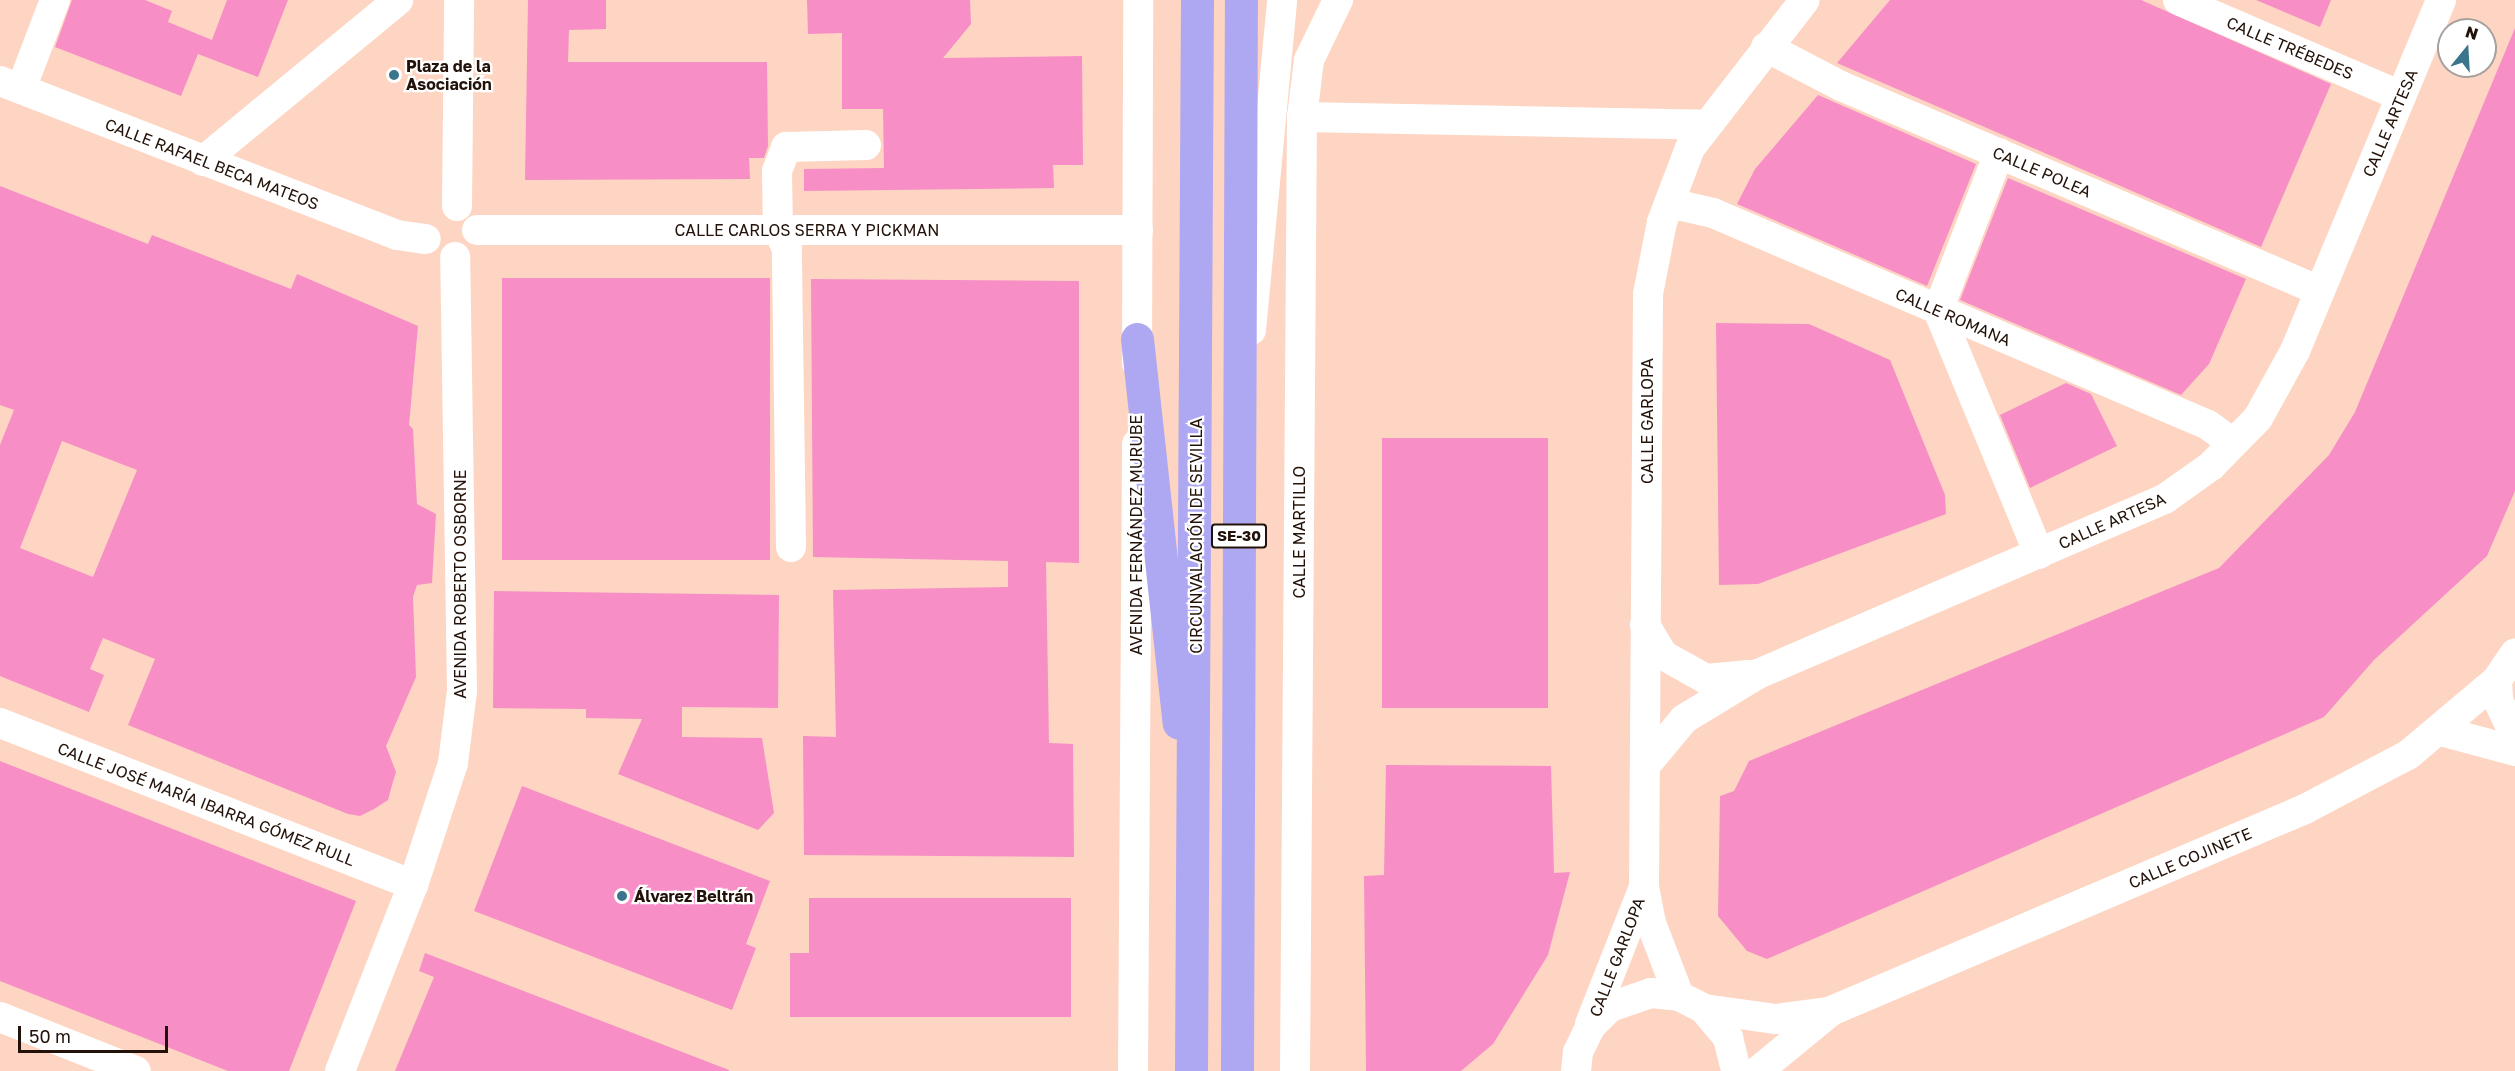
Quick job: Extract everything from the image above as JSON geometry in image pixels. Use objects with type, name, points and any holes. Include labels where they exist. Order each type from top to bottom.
[{"type":"highway","name":"CIRCUNVALACIÓN DE SEVILLA","points":[[1191,1071],[1197,0]]},
{"type":"highway","name":"SE-30","points":[[1238,1071],[1241,0]]},
{"type":"highway","points":[[1137,339],[1172,684],[1193,795]]},
{"type":"street","points":[[11,85],[55,0]]},
{"type":"street","points":[[203,161],[398,0]]},
{"type":"street","points":[[457,206],[459,0]]},
{"type":"street","name":"AVENIDA FERNÁNDEZ MURUBE","points":[[1133,1071],[1138,0]]},
{"type":"street","points":[[1240,428],[1282,0]]},
{"type":"street","name":"CALLE MARTILLO","points":[[1295,1071],[1302,117],[1310,60],[1338,0]]},
{"type":"street","name":"CALLE GARLOPA","points":[[1736,1071],[1728,1038],[1692,1003],[1652,923],[1644,888],[1648,294],[1669,202],[1690,148],[1766,47],[1805,0]]},
{"type":"street","name":"CALLE TRÉBEDES","points":[[2178,0],[2401,96]]},
{"type":"street","name":"CALLE ARTESA","points":[[1645,766],[1683,719],[1758,674],[2166,498],[2233,443],[2258,417],[2295,351],[2441,0]]},
{"type":"street","name":"CALLE POLEA","points":[[1766,47],[1841,86],[2320,291]]},
{"type":"street","name":"CALLE RAFAEL BECA MATEOS","points":[[11,85],[397,235],[426,239]]},
{"type":"street","points":[[1302,117],[1707,125]]},
{"type":"street","points":[[791,547],[787,249],[778,230],[777,171],[786,147],[866,145]]},
{"type":"street","points":[[1999,153],[1938,310],[2039,554]]},
{"type":"street","name":"CALLE ROMANA","points":[[1669,202],[1713,213],[2208,425],[2233,443]]},
{"type":"street","points":[[441,206],[457,206],[471,214],[477,230],[468,250],[455,257],[434,251],[426,239],[429,216],[441,206]]},
{"type":"street","name":"CALLE CARLOS SERRA Y PICKMAN","points":[[477,230],[1138,230]]},
{"type":"street","name":"AVENIDA ROBERTO OSBORNE","points":[[340,1071],[413,885],[453,763],[462,691],[455,257]]},
{"type":"street","name":"CALLE ARTESA","points":[[1645,625],[1663,655],[1706,679],[1758,674]]},
{"type":"street","name":"CALLE COJINETE","points":[[1581,1050],[1610,1007],[1635,995],[1776,1019],[1831,1011],[2306,809],[2408,755],[2440,731],[2497,680],[2515,653]]},
{"type":"street","points":[[2497,680],[2498,700],[2515,736]]},
{"type":"street","name":"CALLE JOSÉ MARÍA IBARRA GÓMEZ RULL","points":[[0,723],[413,885]]},
{"type":"street","points":[[2440,731],[2515,751]]},
{"type":"street","name":"CALLE GARLOPA","points":[[1581,1050],[1644,888]]},
{"type":"street","name":"CALLE COJINETE","points":[[1758,1071],[1831,1011]]},
{"type":"street","points":[[0,1017],[136,1071]]},
{"type":"street","points":[[1553,1071],[1581,1050]]},
{"type":"building","points":[[72,0],[145,0],[172,11],[168,22],[212,40],[227,0],[288,0],[258,77],[198,54],[181,96],[55,47]]},
{"type":"building","points":[[528,0],[606,0],[606,29],[569,30],[568,62],[767,62],[768,146],[764,158],[749,158],[750,179],[525,180]]},
{"type":"building","points":[[807,0],[970,0],[971,24],[943,58],[1082,56],[1083,165],[1053,165],[1054,188],[804,191],[804,169],[884,168],[883,109],[842,109],[842,33],[808,34]]},
{"type":"building","points":[[1890,0],[2141,0],[2331,84],[2261,247],[1837,63]]},
{"type":"building","points":[[2256,0],[2331,0],[2320,27]]},
{"type":"building","points":[[2515,28],[2515,491],[2487,556],[2374,660],[2324,717],[1767,959],[1747,951],[1718,916],[1720,796],[1734,791],[1749,761],[2219,568],[2329,455],[2355,412],[2494,78],[2497,78],[2497,71]]},
{"type":"building","points":[[1818,95],[1976,164],[1927,286],[1737,204],[1755,169]]},
{"type":"building","points":[[2008,178],[2246,279],[2209,364],[2181,395],[1960,300]]},
{"type":"building","points":[[0,186],[148,244],[152,235],[291,289],[297,274],[418,326],[409,425],[413,429],[417,504],[436,514],[432,583],[417,585],[413,597],[416,677],[386,746],[396,772],[388,800],[360,816],[348,814],[128,725],[155,659],[103,638],[90,669],[104,675],[89,712],[0,676],[0,445],[14,410],[0,405]],"holes":[[[62,441],[137,470],[93,577],[20,548]]]},
{"type":"building","points":[[502,278],[770,278],[770,560],[502,560]]},
{"type":"building","points":[[811,279],[1079,281],[1079,563],[1046,562],[1049,743],[1073,744],[1074,857],[804,855],[803,736],[836,737],[833,590],[1008,587],[1008,561],[813,557]]},
{"type":"building","points":[[1716,323],[1809,324],[1890,360],[1945,495],[1946,514],[1758,584],[1719,585]]},
{"type":"building","points":[[2066,383],[2091,394],[2117,446],[2030,488],[2000,415]]},
{"type":"building","points":[[1382,438],[1548,438],[1548,708],[1382,708]]},
{"type":"building","points":[[494,591],[779,595],[778,708],[682,707],[682,737],[762,738],[774,813],[758,830],[618,774],[642,719],[586,718],[586,709],[493,708]]},
{"type":"building","points":[[0,761],[356,901],[289,1071],[228,1071],[0,981]]},
{"type":"building","points":[[1386,765],[1551,766],[1554,873],[1570,872],[1548,955],[1493,1044],[1461,1071],[1366,1071],[1364,876],[1384,875]]},
{"type":"building","name":"Álvarez Beltrán","points":[[522,786],[770,881],[746,944],[756,948],[732,1010],[474,911]]},
{"type":"building","points":[[809,898],[1071,898],[1071,1017],[790,1017],[790,953],[809,953]]},
{"type":"building","points":[[425,953],[729,1071],[395,1071],[434,977],[419,971]]},
{"type":"place","name":"Plaza de la Asociación","points":[[394,75]]},
{"type":"place","name":"Álvarez Beltrán","points":[[622,896]]}]
